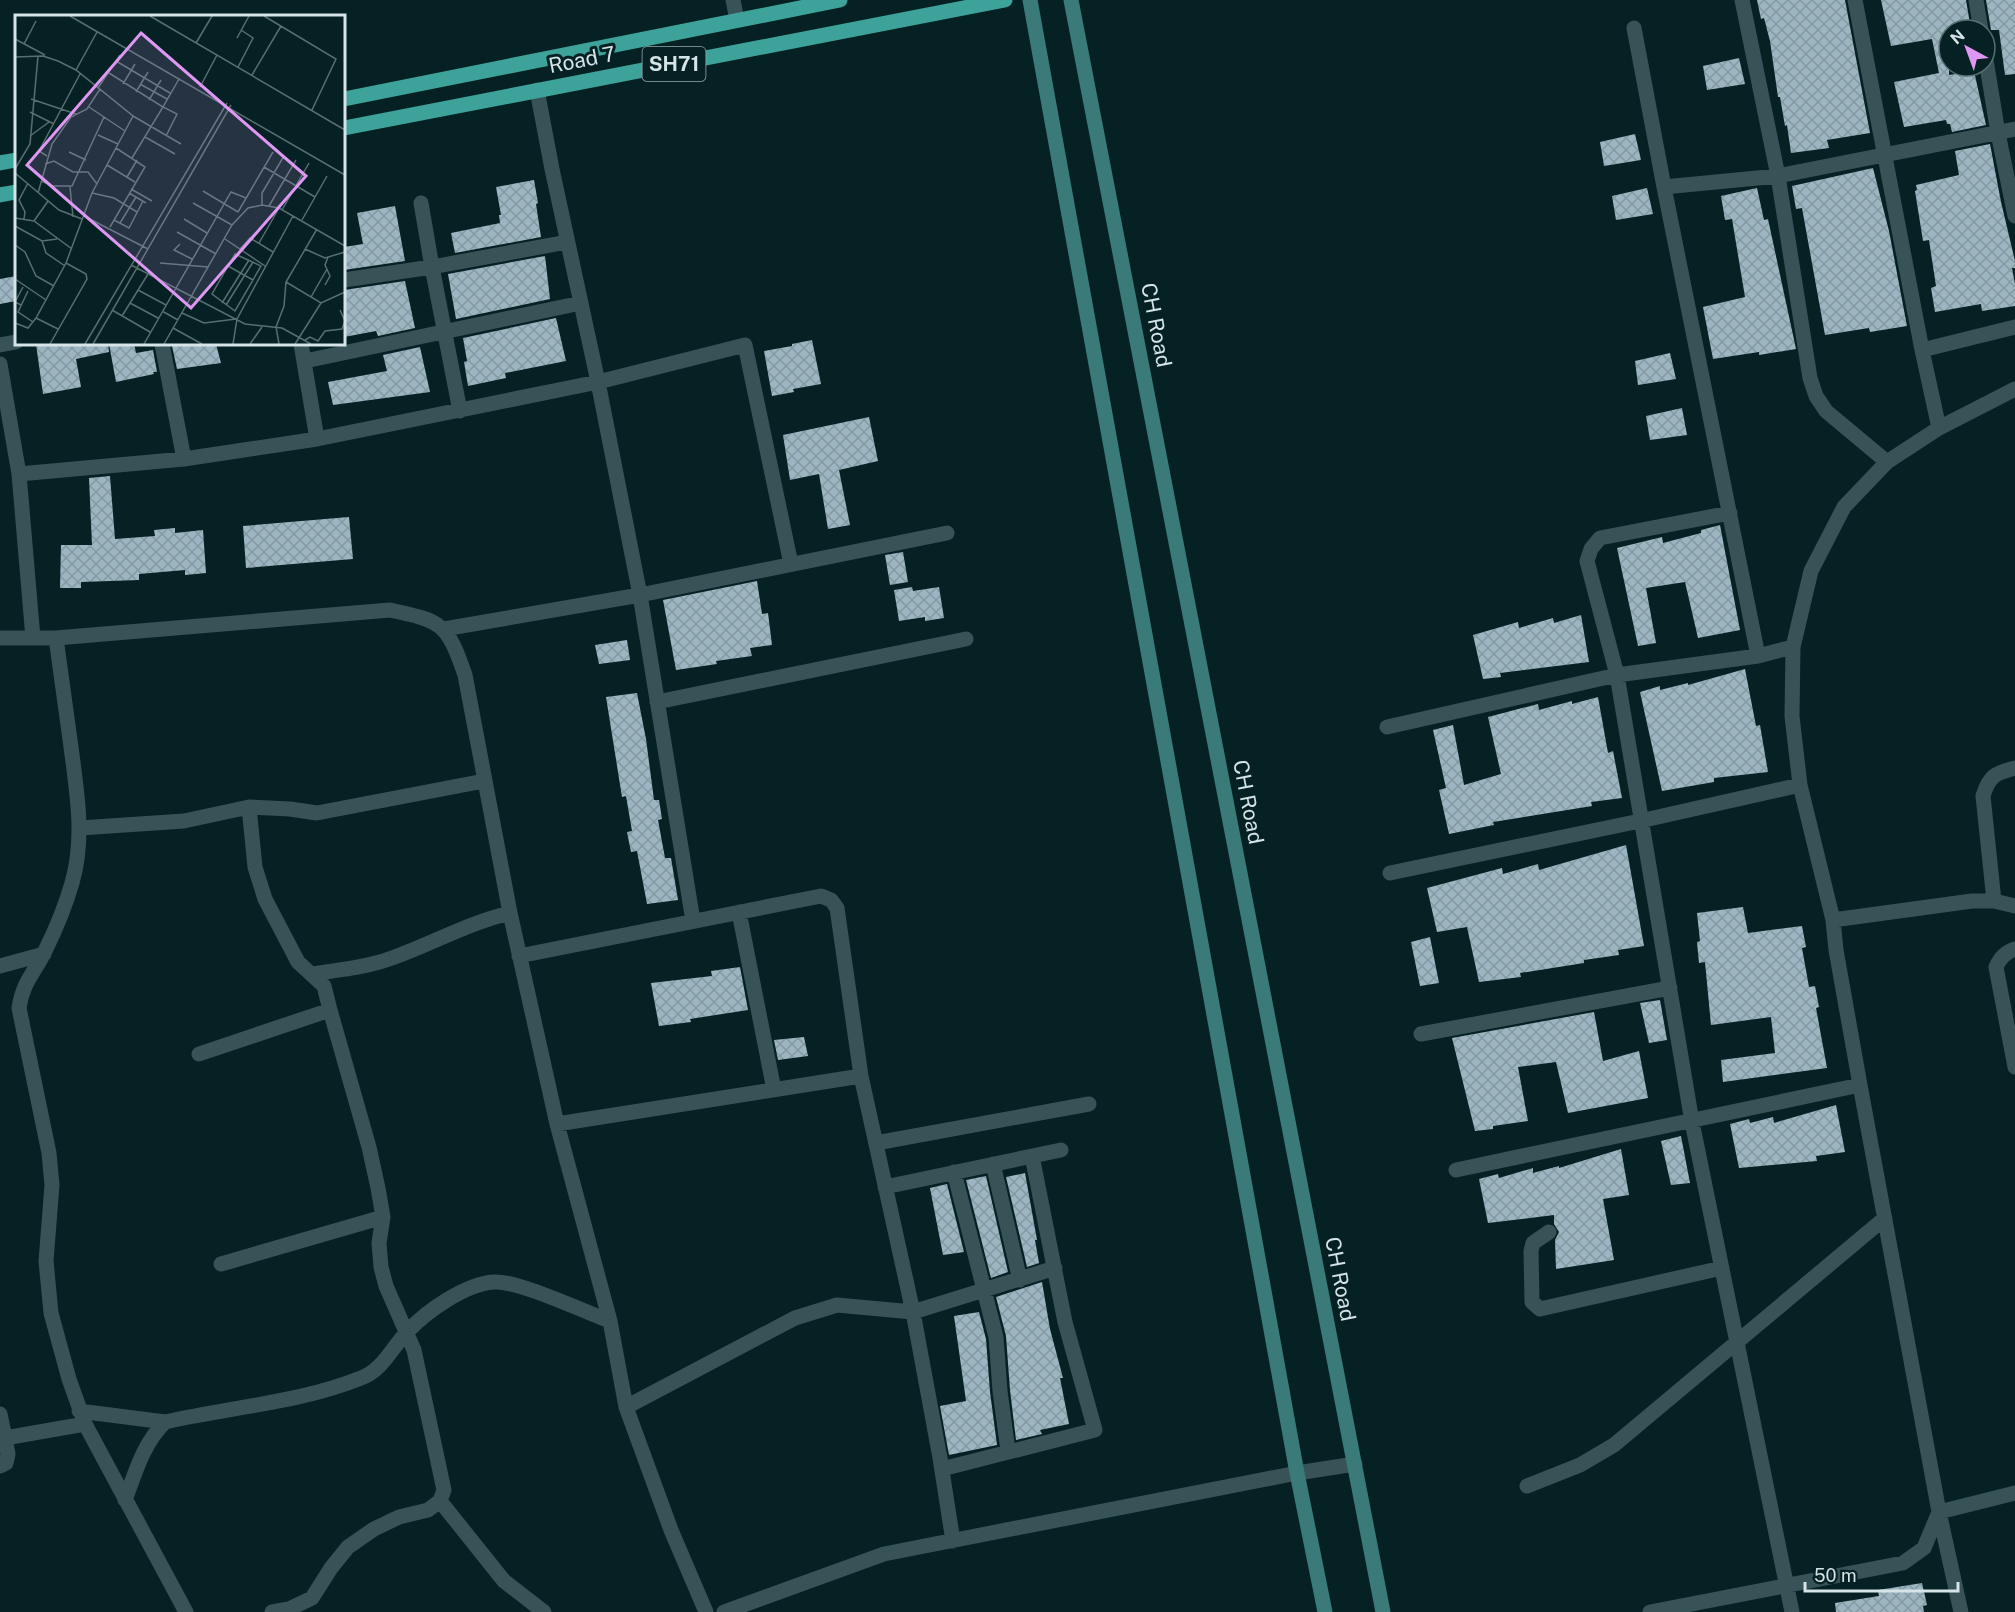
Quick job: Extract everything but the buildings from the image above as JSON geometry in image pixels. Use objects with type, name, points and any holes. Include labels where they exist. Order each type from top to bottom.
[{"type":"main road","name":"Road 7","points":[[345,99],[840,0]]},
{"type":"main road","name":"Road 7","points":[[345,128],[1005,0]]},
{"type":"main road","points":[[0,164],[15,160]]},
{"type":"main road","points":[[0,195],[15,192]]},
{"type":"street","points":[[733,0],[737,20]]},
{"type":"street","points":[[1030,0],[1325,1612]]},
{"type":"street","name":"CH Road","points":[[1071,0],[1383,1612]]},
{"type":"street","points":[[1742,0],[1778,176],[1810,378],[1816,396],[1826,411],[1887,462]]},
{"type":"street","points":[[1855,0],[1939,428]]},
{"type":"street","points":[[1976,0],[1979,18]]},
{"type":"street","points":[[1634,28],[1758,656]]},
{"type":"street","points":[[1989,78],[2015,216]]},
{"type":"street","points":[[537,90],[640,595],[693,921]]},
{"type":"street","points":[[1664,187],[1778,176],[2015,129]]},
{"type":"street","points":[[421,203],[460,411]]},
{"type":"street","points":[[345,280],[432,267],[567,242]]},
{"type":"street","points":[[305,361],[581,303]]},
{"type":"street","points":[[1922,350],[2015,327]]},
{"type":"street","points":[[0,345],[15,342]]},
{"type":"street","points":[[162,345],[184,459]]},
{"type":"street","points":[[302,345],[317,439]]},
{"type":"street","points":[[19,474],[184,459],[317,439],[598,382],[745,345],[791,564]]},
{"type":"street","points":[[0,364],[19,474],[33,638]]},
{"type":"street","points":[[1960,1612],[1860,1085],[1836,950],[1833,920],[1800,785],[1792,716],[1793,647],[1810,571],[1844,507],[1887,462],[1939,428],[2015,389]]},
{"type":"street","points":[[1730,513],[1600,538],[1591,549],[1587,561],[1617,675],[1692,1122],[1792,1612]]},
{"type":"street","points":[[444,629],[640,595],[946,533]]},
{"type":"street","points":[[0,638],[56,638],[390,610],[427,618],[444,629],[456,649],[465,675],[519,956],[557,1124],[610,1322],[626,1407],[671,1530],[706,1612]]},
{"type":"street","points":[[56,638],[80,828],[79,856],[59,922],[44,954],[27,979],[19,1008],[49,1153],[52,1185],[46,1261],[51,1313],[82,1417],[186,1612]]},
{"type":"street","points":[[657,702],[966,639]]},
{"type":"street","points":[[1387,727],[1617,675],[1758,656],[1793,647]]},
{"type":"street","points":[[1994,901],[1983,796],[1987,782],[1999,772],[2015,768]]},
{"type":"street","points":[[80,828],[184,821],[249,807],[317,813],[484,781]]},
{"type":"street","points":[[1390,873],[1800,785]]},
{"type":"street","points":[[249,807],[255,867],[265,899],[298,962],[324,986],[369,1147],[383,1217],[380,1243],[381,1267],[386,1286],[414,1350],[444,1490],[440,1501],[428,1510],[399,1517],[374,1529],[348,1547],[312,1598],[289,1610],[272,1612]]},
{"type":"street","points":[[519,956],[821,896],[831,900],[837,908],[861,1076],[913,1312],[953,1541]]},
{"type":"street","points":[[1833,920],[1972,901],[1994,901],[2015,906]]},
{"type":"street","points":[[739,912],[774,1090]]},
{"type":"street","points":[[312,974],[388,960],[481,920],[510,913]]},
{"type":"street","points":[[2015,949],[2000,958],[1996,967],[2015,1067]]},
{"type":"street","points":[[0,966],[44,954]]},
{"type":"street","points":[[1421,1034],[1670,988]]},
{"type":"street","points":[[199,1054],[330,1010]]},
{"type":"street","points":[[557,1124],[861,1076]]},
{"type":"street","points":[[1456,1170],[1860,1085]]},
{"type":"street","points":[[876,1143],[1089,1104]]},
{"type":"street","points":[[885,1187],[1061,1150]]},
{"type":"street","points":[[942,1469],[1095,1430],[1075,1364],[1032,1156]]},
{"type":"street","points":[[993,1164],[1020,1280]]},
{"type":"street","points":[[954,1172],[996,1337],[1008,1451]]},
{"type":"street","points":[[221,1264],[383,1217]]},
{"type":"street","points":[[1527,1486],[1580,1465],[1614,1444],[1885,1218]]},
{"type":"street","points":[[1549,1232],[1533,1243],[1531,1251],[1532,1302],[1540,1309],[1722,1268]]},
{"type":"street","points":[[626,1407],[795,1318],[814,1311],[837,1305],[913,1312],[1055,1268]]},
{"type":"street","points":[[5,1438],[82,1417],[165,1422],[317,1392],[363,1378],[386,1360],[407,1332],[423,1316],[469,1289],[493,1282],[512,1284],[610,1322]]},
{"type":"street","points":[[0,1414],[8,1454],[6,1463],[0,1466]]},
{"type":"street","points":[[125,1500],[142,1453],[153,1434],[165,1422]]},
{"type":"street","points":[[724,1612],[884,1554],[1298,1473],[1355,1464]]},
{"type":"street","points":[[1940,1512],[2015,1493]]},
{"type":"street","points":[[440,1501],[504,1581],[544,1612]]},
{"type":"street","points":[[1650,1612],[1903,1563],[1924,1548],[1940,1512]]}]
